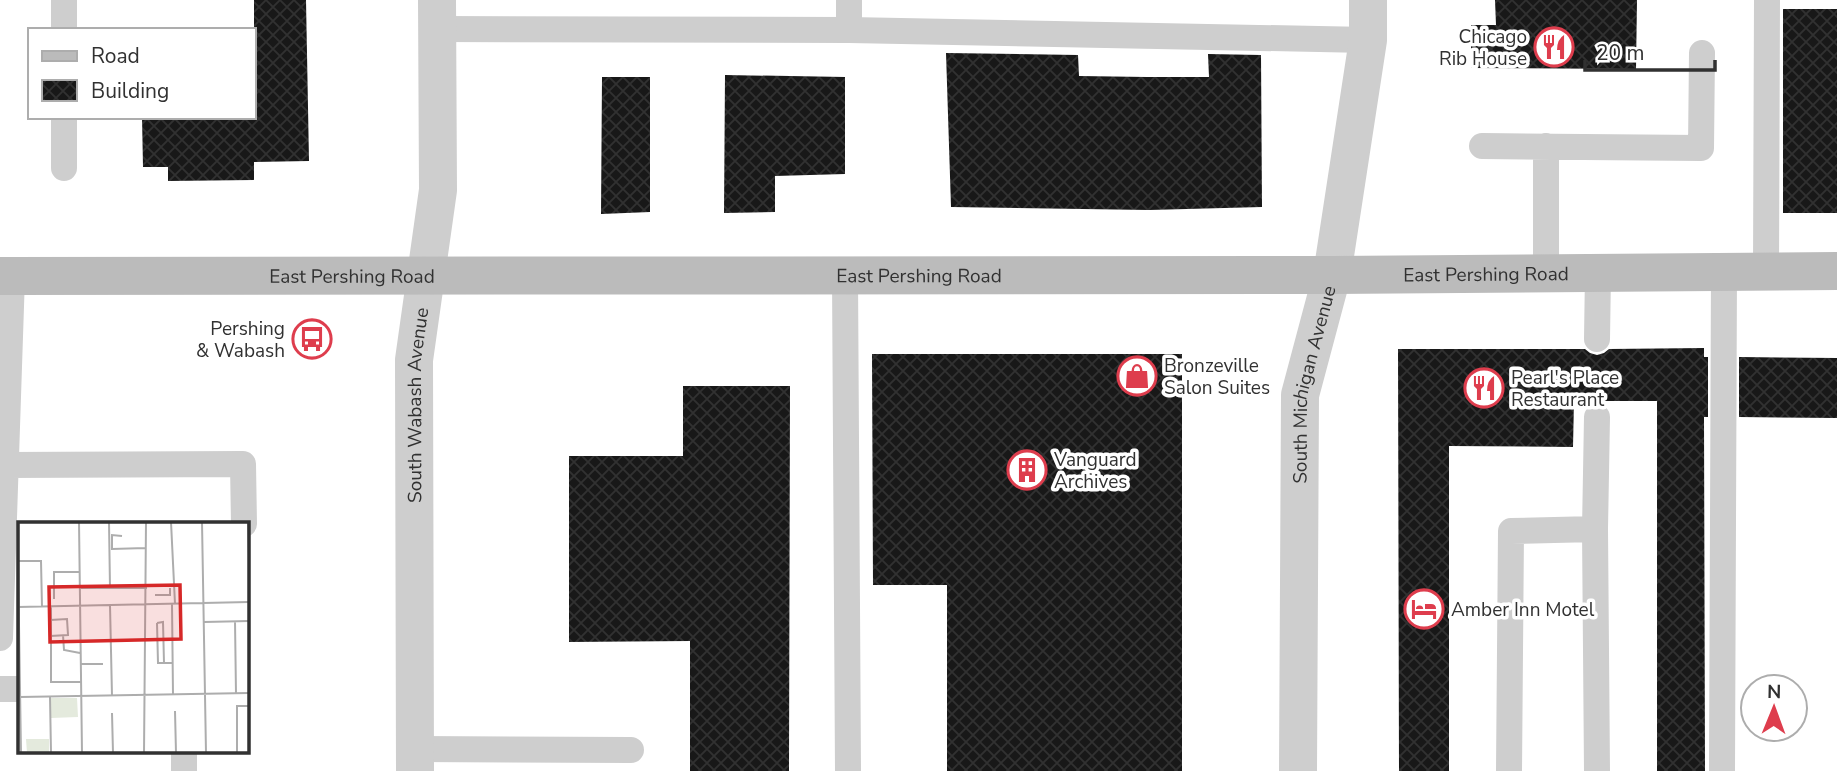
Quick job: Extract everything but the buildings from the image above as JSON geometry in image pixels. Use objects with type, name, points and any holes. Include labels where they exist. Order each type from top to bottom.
[{"type":"main road","name":"East Pershing Road","points":[[6,276],[1332,275],[1837,271]]},
{"type":"street","name":"South Michigan Avenue","points":[[1298,771],[1300,395],[1332,275],[1368,40],[1368,0]]},
{"type":"street","name":"South Wabash Avenue","points":[[415,760],[414,360],[438,190],[437,15]]},
{"type":"lane","points":[[64,0],[64,28]]},
{"type":"lane","points":[[849,0],[849,30]]},
{"type":"lane","points":[[1766,271],[1767,0]]},
{"type":"lane","points":[[437,15],[849,30],[1368,40]]},
{"type":"lane","points":[[1482,146],[1701,148],[1702,53]]},
{"type":"lane","points":[[64,119],[64,168]]},
{"type":"lane","points":[[1546,146],[1546,273]]},
{"type":"lane","points":[[1722,771],[1724,271]]},
{"type":"lane","points":[[1597,339],[1598,272]]},
{"type":"lane","points":[[0,638],[5,466],[6,276]]},
{"type":"lane","points":[[845,276],[848,771]]},
{"type":"lane","points":[[1597,417],[1597,771]]},
{"type":"lane","points":[[5,466],[243,464],[244,522]]},
{"type":"lane","points":[[1509,771],[1511,531],[1595,529]]},
{"type":"lane","points":[[0,689],[18,688]]},
{"type":"lane","points":[[415,760],[631,750]]},
{"type":"place","name":"Chicago Rib House","points":[[1554,47]]},
{"type":"place","name":"Pershing & Wabash","points":[[312,339]]},
{"type":"place","name":"Bronzeville Salon Suites","points":[[1137,376]]},
{"type":"place","name":"Pearl's Place Restaurant","points":[[1484,388]]},
{"type":"place","name":"Vanguard Archives","points":[[1027,470]]},
{"type":"place","name":"Amber Inn Motel","points":[[1424,609]]}]
